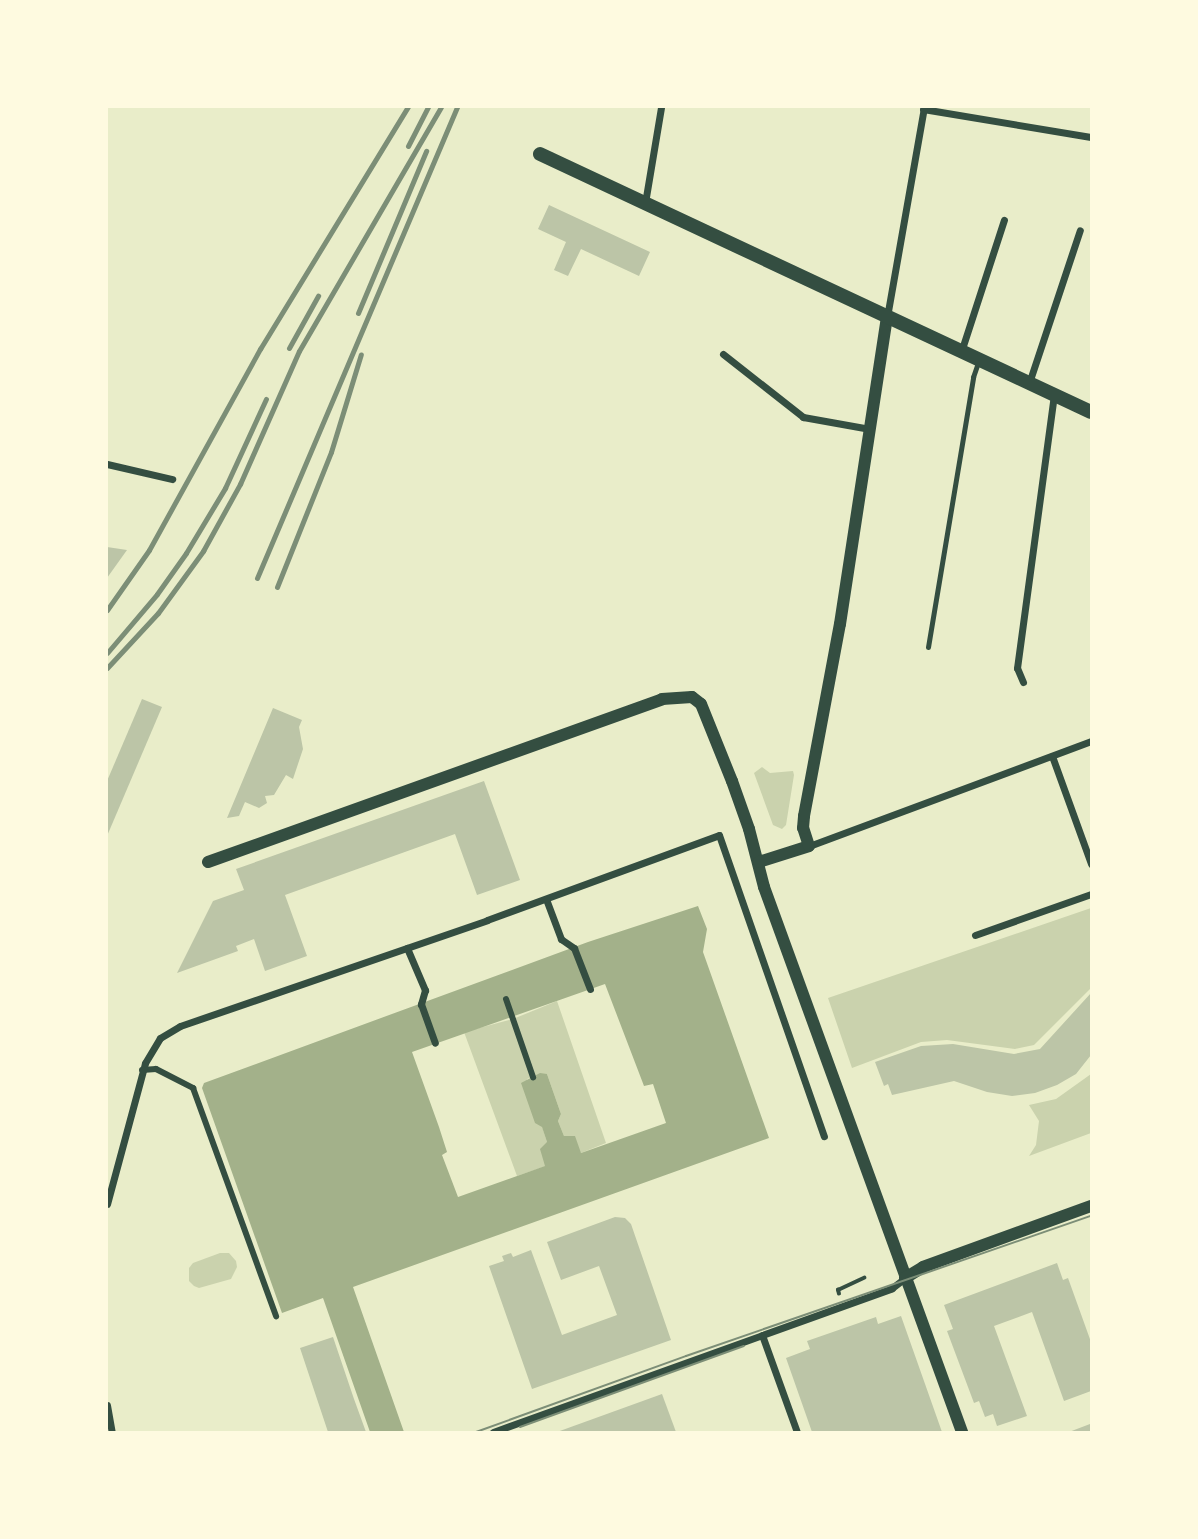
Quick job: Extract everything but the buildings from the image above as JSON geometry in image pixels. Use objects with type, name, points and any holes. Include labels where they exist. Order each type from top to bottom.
[{"type":"main road","points":[[540,154],[1091,412]]},
{"type":"street","points":[[645,203],[661,107]]},
{"type":"street","points":[[810,846],[803,828],[804,816],[840,624],[887,318],[924,108],[1091,137]]},
{"type":"street","points":[[961,352],[1004,220]]},
{"type":"street","points":[[1029,383],[1080,230]]},
{"type":"street","points":[[723,354],[803,417],[870,429]]},
{"type":"street","points":[[1023,682],[1017,668],[1054,395]]},
{"type":"street","points":[[107,464],[172,478]]},
{"type":"street","points":[[208,862],[678,696],[692,697],[701,704],[707,714],[759,862],[769,900],[962,1432]]},
{"type":"street","points":[[759,862],[810,846],[1091,741]]},
{"type":"street","points":[[1052,756],[1091,864]]},
{"type":"street","points":[[107,1204],[142,1070],[160,1038],[180,1026],[546,899],[719,835],[824,1136]]},
{"type":"street","points":[[975,935],[1091,894]]},
{"type":"street","points":[[546,899],[561,939],[574,948],[590,989]]},
{"type":"street","points":[[407,948],[425,990],[421,1004],[435,1043]]},
{"type":"street","points":[[506,999],[533,1077]]},
{"type":"street","points":[[142,1070],[156,1069],[193,1088],[276,1316]]},
{"type":"street","points":[[498,1431],[892,1288],[923,1266],[1091,1206]]},
{"type":"street","points":[[762,1335],[797,1432]]},
{"type":"street","points":[[107,1405],[112,1432]]},
{"type":"lane","points":[[928,647],[973,377],[979,360]]},
{"type":"path","points":[[839,1294],[838,1290],[864,1278]]},
{"type":"shaded area","points":[[762,767],[770,773],[793,771],[786,825],[782,829],[773,825],[754,773]]},
{"type":"shaded area","points":[[698,906],[707,929],[703,952],[769,1138],[353,1287],[404,1432],[370,1432],[323,1298],[282,1313],[202,1088],[204,1083],[588,942]],"holes":[[[605,984],[644,1086],[653,1084],[666,1123],[581,1153],[575,1136],[564,1136],[558,1121],[561,1114],[547,1074],[540,1073],[521,1083],[535,1123],[542,1127],[547,1142],[540,1149],[545,1166],[458,1197],[442,1155],[447,1152],[412,1052]]]},
{"type":"shaded area","points":[[1091,908],[1091,988],[1034,1045],[1015,1049],[947,1040],[921,1042],[852,1068],[828,998]]},
{"type":"shaded area","points":[[557,1001],[606,1143],[581,1153],[564,1136],[558,1121],[561,1114],[547,1074],[540,1074],[527,1079],[547,1142],[546,1166],[517,1176],[464,1032],[513,1019]]},
{"type":"shaded area","points":[[1091,1074],[1091,1133],[1029,1156],[1036,1145],[1039,1121],[1029,1105],[1056,1099]]},
{"type":"shaded area","points":[[220,1253],[229,1253],[236,1261],[237,1267],[231,1279],[199,1288],[194,1286],[189,1281],[189,1268],[193,1263]]},
{"type":"tram line","points":[[476,1432],[686,1356],[1091,1216]]},
{"type":"tram line","points":[[520,1427],[744,1346]]},
{"type":"railway","points":[[107,610],[149,550],[260,349],[408,107]]},
{"type":"railway","points":[[408,146],[428,107]]},
{"type":"railway","points":[[107,668],[158,613],[203,551],[240,484],[299,351],[441,107]]},
{"type":"railway","points":[[257,578],[457,107]]},
{"type":"railway","points":[[358,313],[426,151]]},
{"type":"railway","points":[[289,348],[318,296]]},
{"type":"railway","points":[[277,587],[331,452],[361,354]]},
{"type":"railway","points":[[107,653],[157,594],[186,553],[225,488],[266,399]]}]
